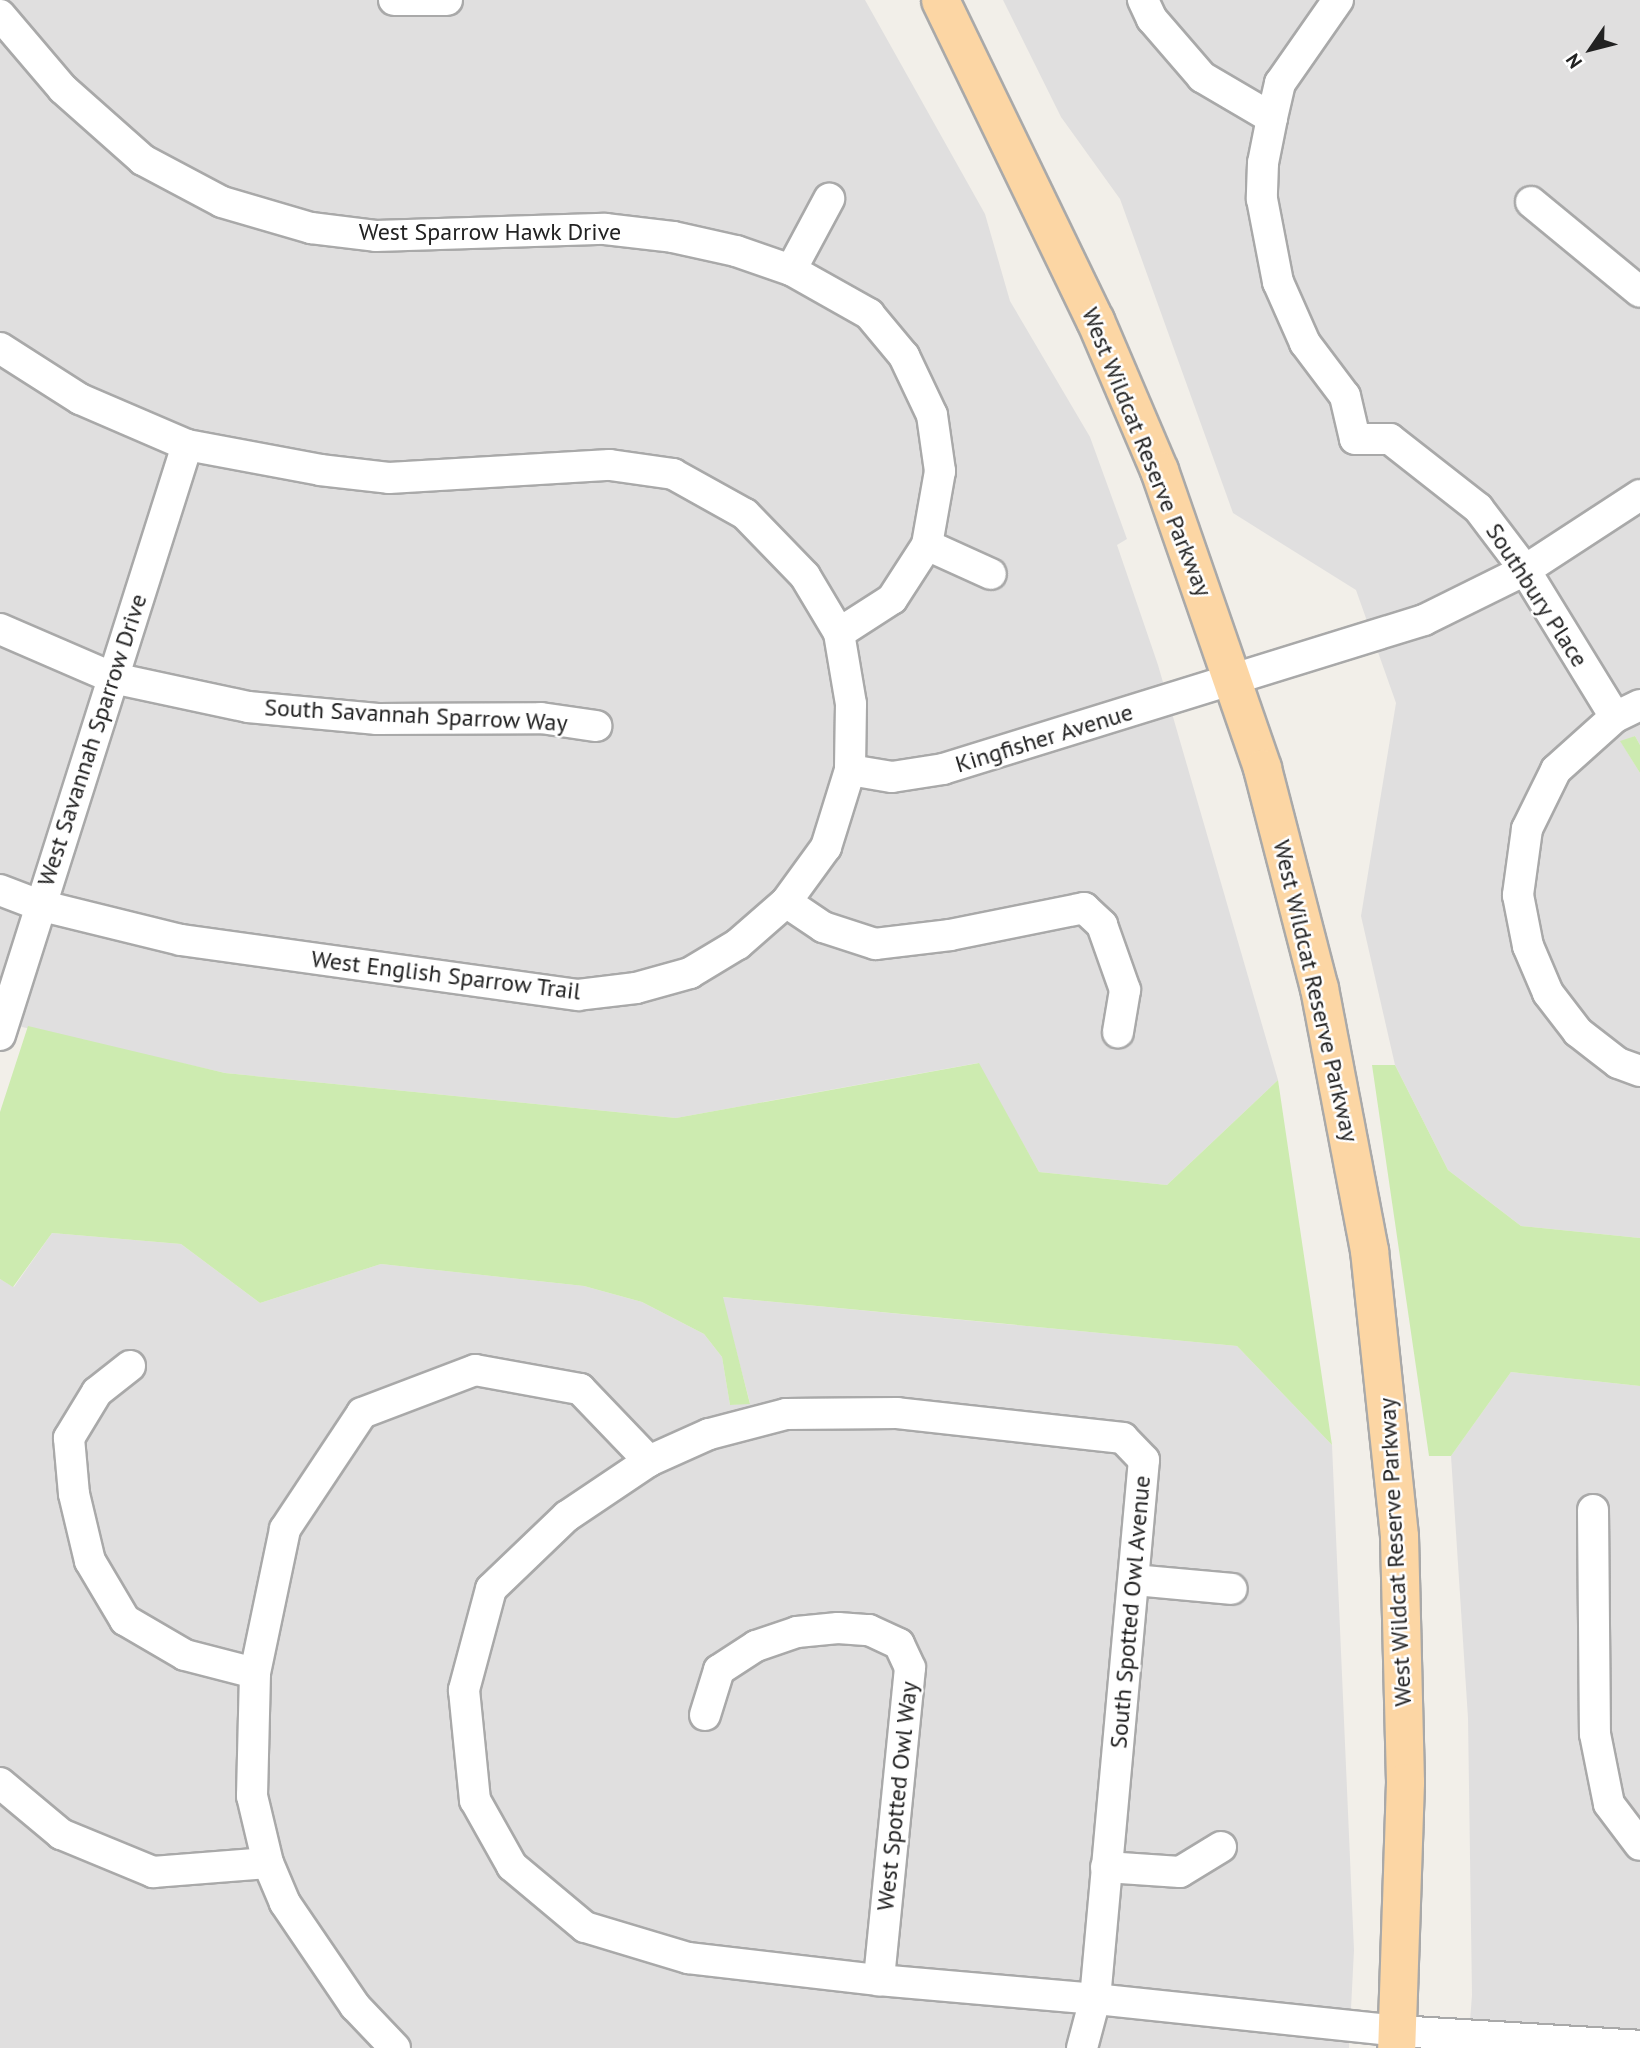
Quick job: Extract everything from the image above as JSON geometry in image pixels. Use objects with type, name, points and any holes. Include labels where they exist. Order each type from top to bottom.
[{"type":"main road","name":"West Wildcat Reserve Parkway","points":[[940,0],[1129,399],[1186,539],[1235,681],[1319,988],[1356,1168],[1378,1320],[1404,1611],[1405,1782],[1397,2040]]},
{"type":"street","points":[[394,0],[447,0]]},
{"type":"street","points":[[1143,0],[1152,19],[1202,76],[1272,118]]},
{"type":"street","name":"Southbury Place","points":[[1338,0],[1280,83],[1272,118],[1263,163],[1262,199],[1278,282],[1305,344],[1345,396],[1355,439],[1390,439],[1478,508],[1627,711]]},
{"type":"street","name":"West Sparrow Hawk Drive","points":[[0,15],[63,89],[143,160],[222,202],[311,228],[376,236],[605,229],[736,251],[792,270],[869,314],[904,356],[932,415],[940,471],[927,545],[892,599],[839,634]]},
{"type":"street","points":[[792,270],[829,199]]},
{"type":"street","points":[[1531,202],[1640,292]]},
{"type":"street","name":"West English Sparrow Trail","points":[[0,348],[80,399],[187,445],[389,478],[610,465],[673,474],[745,514],[805,576],[839,634],[851,704],[850,770],[826,847],[786,902],[738,944],[690,973],[636,988],[578,995],[181,940],[38,905],[0,890]]},
{"type":"street","name":"West Savannah Sparrow Drive","points":[[0,1035],[38,905],[187,445]]},
{"type":"street","name":"Kingfisher Avenue","points":[[850,770],[892,777],[943,768],[1235,681],[1424,620],[1525,570],[1640,495]]},
{"type":"street","points":[[927,545],[991,574]]},
{"type":"street","name":"South Savannah Sparrow Way","points":[[0,629],[113,678],[248,707],[377,719],[541,718],[596,726]]},
{"type":"street","points":[[1627,711],[1556,770],[1527,829],[1518,895],[1528,946],[1548,993],[1578,1032],[1618,1063],[1640,1071]]},
{"type":"street","points":[[786,902],[823,927],[875,944],[950,935],[1084,908],[1102,925],[1125,990],[1118,1032]]},
{"type":"street","points":[[130,1366],[97,1392],[69,1438],[74,1494],[90,1561],[125,1620],[185,1655],[255,1674]]},
{"type":"street","points":[[387,2046],[323,1961],[285,1903],[268,1863],[252,1796],[255,1674],[285,1529],[362,1413],[475,1370],[580,1389],[649,1461]]},
{"type":"street","name":"South Spotted Owl Avenue","points":[[1095,1999],[1144,1460],[1123,1438],[897,1413],[786,1414],[709,1434],[649,1461],[567,1516],[491,1589],[464,1690],[475,1800],[512,1866],[585,1927],[688,1958],[879,1980],[1095,1999],[1397,2040],[1640,2046]]},
{"type":"street","points":[[1593,1510],[1595,1734],[1609,1804],[1640,1845]]},
{"type":"street","points":[[1134,1580],[1231,1589]]},
{"type":"street","name":"West Spotted Owl Way","points":[[705,1715],[719,1670],[756,1646],[797,1632],[838,1628],[869,1630],[899,1644],[910,1668],[879,1980]]},
{"type":"street","points":[[0,1783],[61,1834],[153,1871],[268,1863]]},
{"type":"street","points":[[1106,1867],[1180,1872],[1221,1847]]},
{"type":"street","points":[[1082,2048],[1095,1999]]},
{"type":"shaded area","points":[[0,0],[865,0],[985,214],[1010,301],[1090,437],[1127,539],[1117,545],[1158,665],[1278,1080],[1167,1185],[1039,1172],[978,1063],[676,1118],[225,1073],[0,1022]]},
{"type":"shaded area","points":[[1003,0],[1640,0],[1640,745],[1635,736],[1621,742],[1640,773],[1640,1238],[1521,1226],[1448,1170],[1395,1065],[1361,916],[1396,703],[1356,590],[1233,513],[1120,199],[1061,117]]},
{"type":"shaded area","points":[[52,1233],[181,1244],[260,1303],[381,1264],[584,1286],[642,1302],[704,1334],[722,1357],[730,1405],[750,1403],[722,1297],[1237,1346],[1332,1445],[1354,1950],[1349,2048],[0,2048],[0,1279],[14,1287]]},
{"type":"shaded area","points":[[1511,1372],[1640,1386],[1640,2048],[1468,2048],[1472,1995],[1468,1718],[1451,1456]]},
{"type":"green space","points":[[1635,736],[1640,745],[1640,773],[1620,741]]},
{"type":"green space","points":[[28,1026],[225,1073],[676,1118],[979,1063],[1039,1172],[1167,1185],[1278,1080],[1332,1445],[1237,1346],[723,1297],[750,1404],[730,1405],[722,1357],[704,1334],[642,1302],[584,1286],[381,1264],[260,1303],[181,1244],[52,1233],[13,1287],[0,1279],[0,1112]]},
{"type":"green space","points":[[1372,1065],[1395,1065],[1448,1170],[1521,1226],[1640,1238],[1640,1386],[1511,1372],[1451,1456],[1429,1456]]}]
